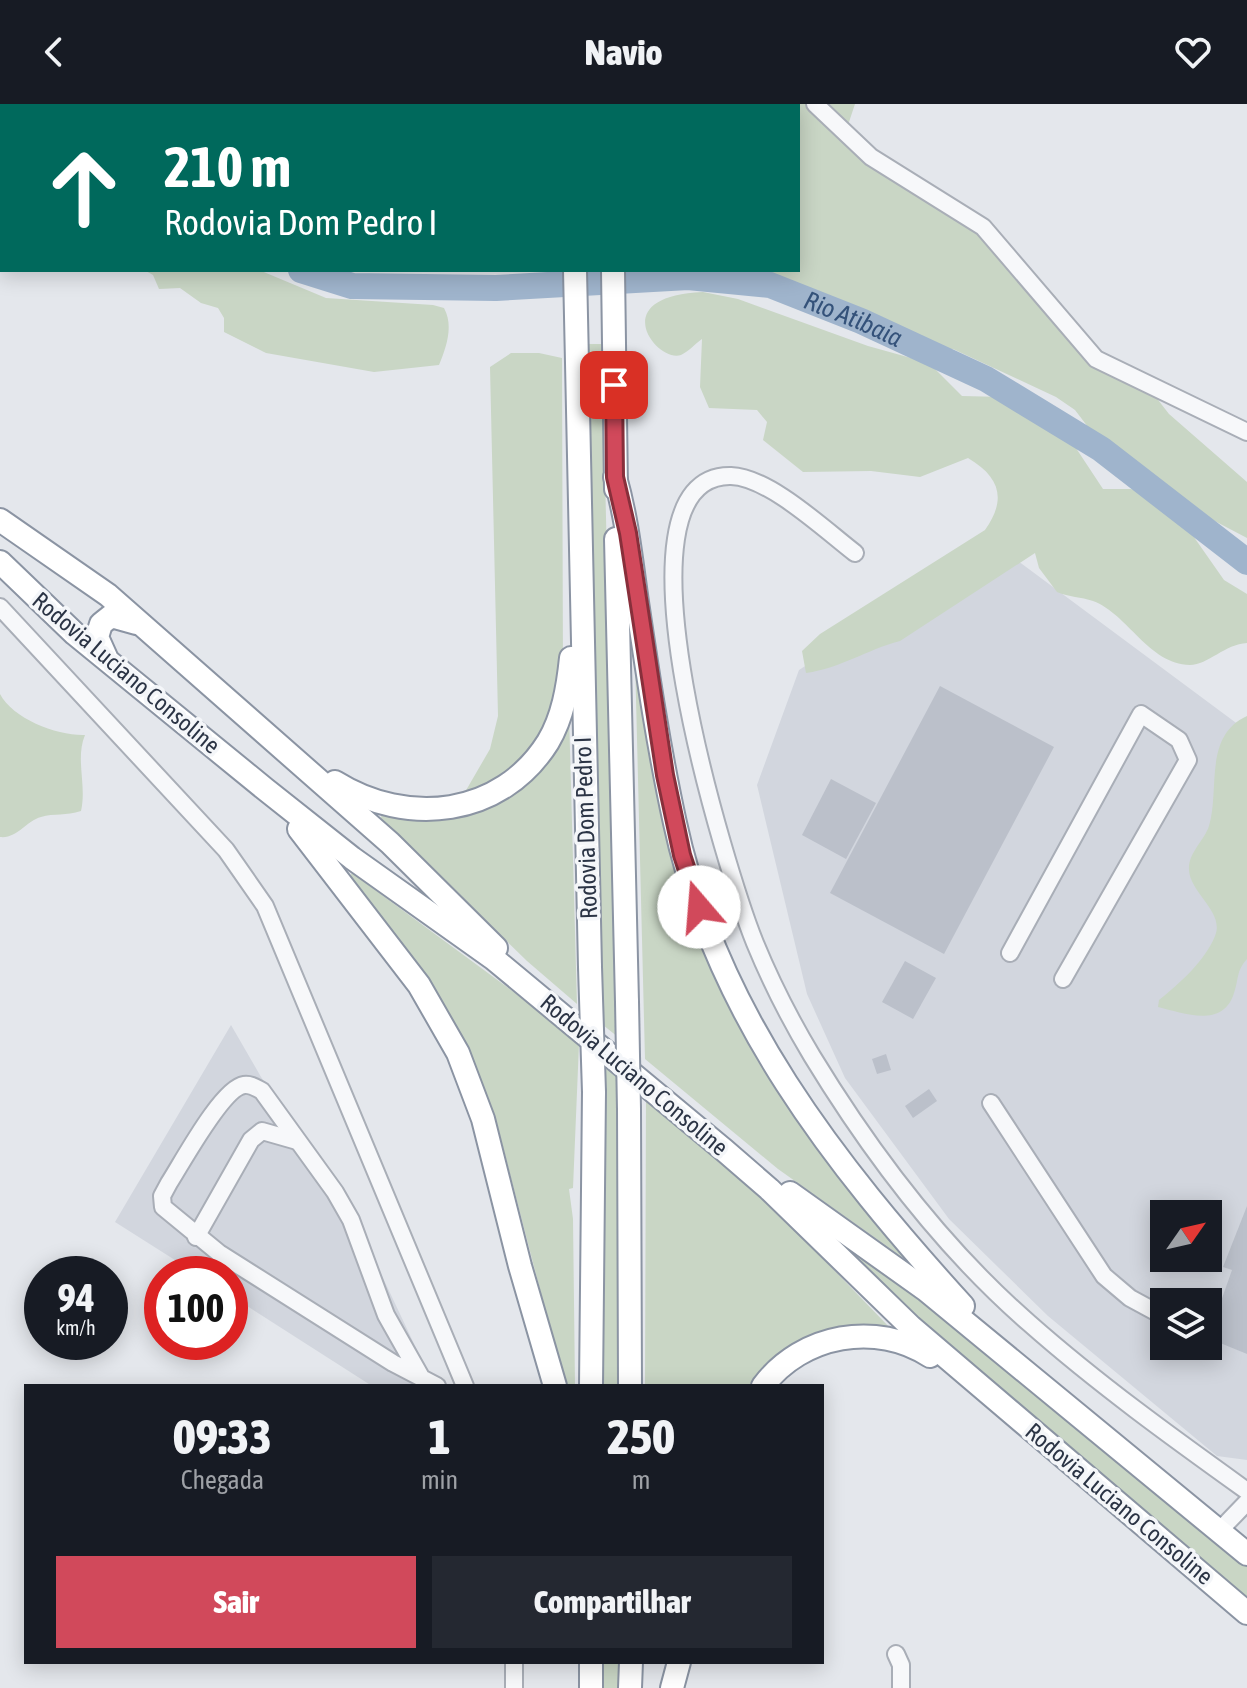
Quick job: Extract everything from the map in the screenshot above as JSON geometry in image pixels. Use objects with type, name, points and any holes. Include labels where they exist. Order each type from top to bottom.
[{"type":"highway","name":"Rodovia Dom Pedro I","points":[[575,272],[594,1092],[591,1384]]},
{"type":"highway","name":"Rodovia Dom Pedro I","points":[[613,272],[629,1109],[630,1384]]},
{"type":"highway","points":[[615,477],[628,533],[655,718],[675,824],[692,890],[729,978],[769,1058],[819,1136],[892,1225],[1013,1360]]},
{"type":"highway","name":"Rodovia Luciano Consoline","points":[[0,520],[97,588],[390,843],[505,956],[642,1072],[763,1172],[892,1264],[1013,1360],[1247,1554]]},
{"type":"highway","name":"Rodovia Luciano Consoline","points":[[0,562],[75,634],[265,789],[352,858],[530,988],[769,1189],[888,1306],[1247,1613]]},
{"type":"highway","points":[[106,657],[97,637],[107,618],[118,616],[140,625]]},
{"type":"highway","points":[[295,759],[367,799],[408,810],[452,808],[485,797],[518,776],[549,740],[563,704],[572,655],[581,631]]},
{"type":"highway","points":[[265,789],[325,859],[392,948],[439,1017],[458,1053],[483,1119],[520,1266],[554,1384]]},
{"type":"highway","points":[[765,1384],[797,1355],[829,1341],[863,1335],[897,1339],[951,1367],[960,1368]]},
{"type":"highway","points":[[591,1664],[591,1688]]},
{"type":"highway","points":[[630,1688],[631,1664]]},
{"type":"highway","points":[[672,1688],[678,1664]]},
{"type":"street","points":[[815,104],[871,157],[983,227],[1055,315],[1096,359],[1247,432]]},
{"type":"street","points":[[855,553],[787,502],[746,479],[732,476],[710,482],[694,494],[683,508],[674,534],[676,606],[700,767],[755,944],[790,1017],[829,1084],[880,1157],[950,1242],[1027,1321],[1096,1379],[1247,1491]]},
{"type":"street","points":[[0,607],[226,850],[265,906],[464,1384]]},
{"type":"street","points":[[1010,953],[1141,714],[1179,740],[1188,760],[1063,979]]},
{"type":"street","points":[[421,1377],[386,1315],[351,1220],[298,1141],[262,1091],[244,1085],[230,1093],[162,1196],[167,1211],[196,1237],[393,1363],[433,1384]]},
{"type":"street","points":[[991,1103],[1104,1276],[1130,1298],[1150,1309]]},
{"type":"street","points":[[196,1237],[251,1140],[262,1131],[298,1141]]},
{"type":"street","points":[[1219,1531],[1247,1502]]},
{"type":"street","points":[[896,1654],[901,1665],[901,1688]]},
{"type":"street","points":[[514,1664],[514,1688]]},
{"type":"shaded area","points":[[995,544],[1247,731],[1247,1460],[1217,1456],[1048,1316],[949,1219],[845,1078],[807,994],[757,785],[799,670]]},
{"type":"shaded area","points":[[231,1025],[261,1077],[340,1187],[433,1384],[369,1384],[248,1307],[248,1256],[169,1256],[115,1222]]},
{"type":"green space","points":[[800,104],[855,104],[847,128],[853,139],[936,188],[1008,247],[1055,296],[1090,349],[1141,378],[1169,414],[1247,482],[1247,538],[1152,488],[1101,444],[1075,410],[1056,397],[953,349],[947,351],[882,317],[845,305],[797,297],[745,275],[718,272],[800,272]]},
{"type":"green space","points":[[148,272],[264,272],[326,298],[433,305],[444,308],[447,315],[449,329],[446,344],[439,365],[374,372],[266,353],[224,332],[224,318],[218,308],[201,303],[180,288],[159,289],[153,275]]},
{"type":"green space","points":[[703,292],[738,299],[868,346],[929,363],[962,396],[1004,397],[1004,401],[1066,433],[1103,489],[1131,489],[1146,495],[1189,530],[1224,580],[1247,594],[1247,643],[1231,647],[1197,664],[1175,662],[1150,648],[1105,607],[1057,592],[1039,568],[1035,553],[900,641],[806,673],[802,651],[820,634],[985,530],[996,508],[997,490],[987,473],[968,458],[920,477],[871,471],[803,472],[763,440],[767,422],[757,410],[709,408],[700,387],[702,339],[681,355],[671,355],[661,350],[651,340],[646,328],[646,316],[654,305],[672,296]]},
{"type":"green space","points":[[587,344],[602,344],[618,1037],[603,1025],[600,983]]},
{"type":"green space","points":[[511,353],[539,353],[562,358],[563,676],[542,736],[518,767],[461,799],[490,749],[498,716],[490,367]]},
{"type":"green space","points":[[635,659],[711,956],[917,1264],[909,1262],[778,1169],[645,1059]]},
{"type":"green space","points":[[0,694],[15,711],[37,724],[62,733],[85,735],[81,753],[81,811],[41,817],[6,837],[0,837]]},
{"type":"green space","points":[[569,714],[577,1004],[527,961],[381,818],[382,812],[470,810]]},
{"type":"green space","points":[[1247,716],[1247,959],[1239,971],[1229,1004],[1212,1015],[1190,1015],[1158,1007],[1159,1000],[1198,963],[1215,936],[1215,919],[1195,887],[1189,864],[1209,826],[1216,765],[1224,737],[1233,725]]},
{"type":"green space","points":[[352,873],[579,1044],[573,1188],[569,1189],[573,1219],[575,1384],[564,1384],[497,1124],[475,1064],[349,878]]},
{"type":"green space","points":[[605,1065],[619,1076],[618,1384],[601,1384]]},
{"type":"green space","points":[[646,1096],[771,1205],[893,1331],[863,1330],[759,1384],[645,1384]]},
{"type":"green space","points":[[816,1218],[873,1258],[1247,1564],[1247,1602],[937,1342]]},
{"type":"green space","points":[[601,1664],[623,1664],[623,1688],[601,1688]]},
{"type":"building","points":[[940,686],[1054,747],[944,954],[830,893]]},
{"type":"building","points":[[831,779],[876,803],[846,859],[802,835]]},
{"type":"building","points":[[905,961],[936,978],[913,1019],[882,1002]]},
{"type":"building","points":[[886,1054],[891,1070],[877,1074],[872,1059]]},
{"type":"building","points":[[929,1089],[937,1101],[913,1118],[905,1106]]},
{"type":"building","points":[[1247,1206],[1247,1354],[1222,1344],[1222,1298],[1232,1270],[1223,1267]]},
{"type":"waterway","name":"Rio Atibaia","points":[[307,272],[352,286],[496,288],[688,277],[770,285],[861,321],[986,379],[1101,449],[1247,562]]},
{"type":"route","points":[[614,385],[615,477],[628,533],[665,775],[682,855],[699,907]]}]
